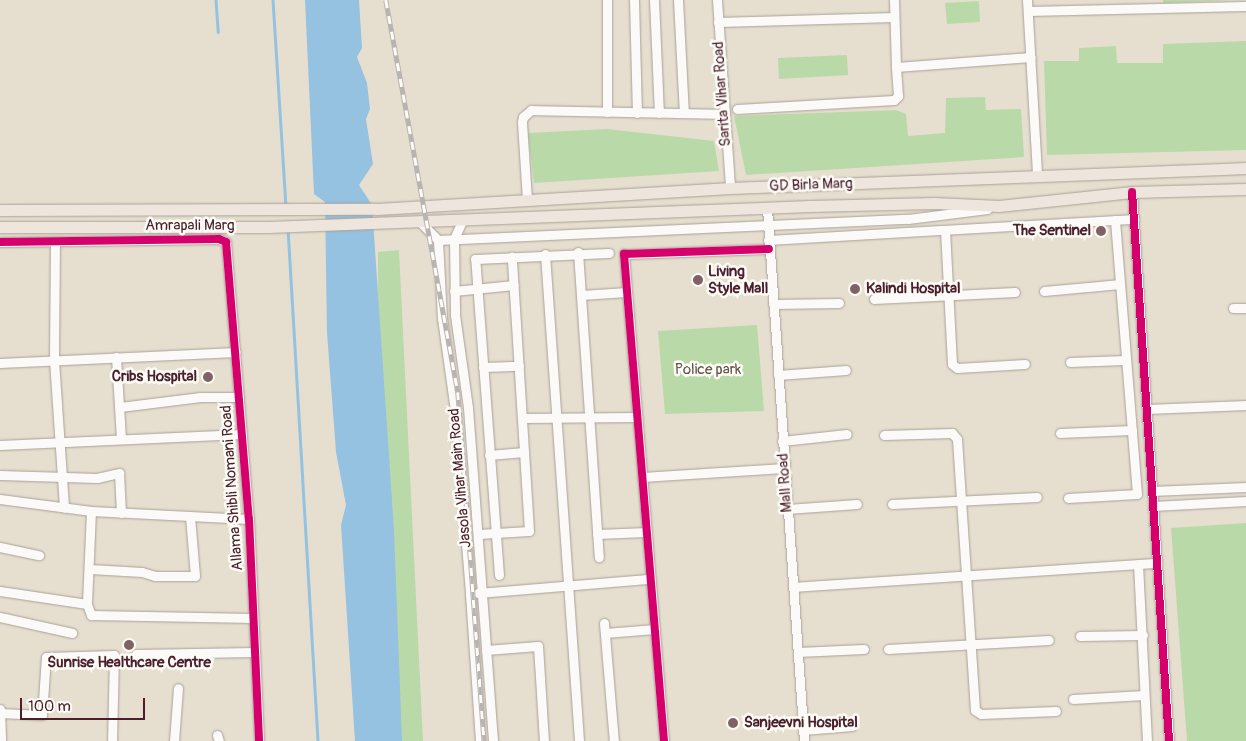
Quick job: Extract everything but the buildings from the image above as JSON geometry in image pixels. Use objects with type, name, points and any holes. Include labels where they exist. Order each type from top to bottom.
[{"type":"main road","points":[[1224,168],[1246,174]]},
{"type":"main road","name":"GD Birla Marg","points":[[377,209],[730,188],[1246,168]]},
{"type":"main road","name":"GD Birla Marg","points":[[379,224],[934,203],[999,206],[1132,192],[1244,188]]},
{"type":"main road","name":"Amrapali Marg","points":[[0,210],[266,211],[377,209]]},
{"type":"main road","name":"Amrapali Marg","points":[[0,227],[218,225],[268,227],[379,224]]},
{"type":"street","points":[[607,0],[607,112]]},
{"type":"street","points":[[634,0],[637,113]]},
{"type":"street","points":[[654,0],[659,113]]},
{"type":"street","points":[[678,0],[684,113]]},
{"type":"street","name":"Sarita Vihar Road","points":[[717,0],[723,114],[730,188]]},
{"type":"street","points":[[737,109],[894,100],[898,96],[894,0]]},
{"type":"street","points":[[1027,0],[1037,176]]},
{"type":"street","points":[[1028,11],[1244,4]]},
{"type":"street","points":[[718,22],[894,16]]},
{"type":"street","points":[[896,67],[1031,57]]},
{"type":"street","points":[[527,200],[522,122],[526,113],[723,114]]},
{"type":"street","points":[[1132,192],[1169,741]]},
{"type":"street","points":[[421,223],[438,240],[932,218],[999,206]]},
{"type":"street","name":"Mall Road","points":[[767,208],[804,741]]},
{"type":"street","points":[[664,741],[624,254],[945,230],[1134,219]]},
{"type":"street","points":[[1068,498],[1138,494],[1125,360],[1115,220]]},
{"type":"street","name":"Jasola Vihar Main Road","points":[[462,221],[454,239],[455,315],[468,408],[479,534],[493,741]]},
{"type":"street","name":"Allama Shibli Nomani Road","points":[[218,225],[219,239],[226,242],[228,250],[249,519],[260,741]]},
{"type":"street","points":[[945,230],[954,367],[1026,364]]},
{"type":"street","points":[[0,242],[219,239]]},
{"type":"street","name":"Jasola Vihar Main Road","points":[[438,240],[442,318],[455,410],[480,741]]},
{"type":"street","points":[[55,241],[54,360],[64,508]]},
{"type":"street","points":[[578,252],[599,557]]},
{"type":"street","points":[[499,575],[475,259],[578,252],[609,252]]},
{"type":"street","points":[[544,254],[579,741]]},
{"type":"street","points":[[479,534],[529,531],[512,257]]},
{"type":"street","points":[[1044,291],[1120,284]]},
{"type":"street","points":[[454,291],[477,287],[514,285]]},
{"type":"street","points":[[581,295],[627,292]]},
{"type":"street","points":[[874,299],[1015,292]]},
{"type":"street","points":[[773,304],[839,303]]},
{"type":"street","points":[[1233,308],[1246,308]]},
{"type":"street","points":[[0,363],[236,352]]},
{"type":"street","points":[[116,357],[121,438]]},
{"type":"street","points":[[1070,362],[1125,360]]},
{"type":"street","points":[[483,367],[519,366]]},
{"type":"street","points":[[778,375],[846,370]]},
{"type":"street","points":[[120,407],[200,398],[239,397]]},
{"type":"street","points":[[1147,409],[1246,405]]},
{"type":"street","points":[[468,408],[486,406]]},
{"type":"street","points":[[522,418],[556,420],[637,416]]},
{"type":"street","points":[[1060,433],[1132,430]]},
{"type":"street","points":[[0,445],[242,434]]},
{"type":"street","points":[[782,441],[847,434]]},
{"type":"street","points":[[884,435],[955,435],[962,501],[978,713],[1056,711]]},
{"type":"street","points":[[490,454],[524,452]]},
{"type":"street","points":[[642,477],[784,468]]},
{"type":"street","points":[[0,475],[62,479],[97,478],[119,473],[120,513]]},
{"type":"street","points":[[1152,492],[1246,486]]},
{"type":"street","points":[[892,504],[1037,497]]},
{"type":"street","points":[[0,499],[91,511],[249,519]]},
{"type":"street","points":[[1153,506],[1246,501]]},
{"type":"street","points":[[787,509],[857,504]]},
{"type":"street","points":[[91,511],[87,604],[91,615],[253,618]]},
{"type":"street","points":[[90,569],[142,572],[155,576],[195,576],[190,516]]},
{"type":"street","points":[[597,534],[646,532]]},
{"type":"street","points":[[0,547],[39,554]]},
{"type":"street","points":[[793,587],[1157,563]]},
{"type":"street","points":[[1138,564],[1147,741]]},
{"type":"street","points":[[470,594],[650,579]]},
{"type":"street","points":[[0,591],[87,604]]},
{"type":"street","points":[[0,617],[72,633]]},
{"type":"street","points":[[604,623],[614,741]]},
{"type":"street","points":[[605,633],[655,629]]},
{"type":"street","points":[[1080,636],[1143,635]]},
{"type":"street","points":[[888,649],[972,646],[1049,640]]},
{"type":"street","points":[[486,650],[538,646],[544,741]]},
{"type":"street","points":[[798,652],[864,649]]},
{"type":"street","points":[[136,654],[255,652]]},
{"type":"street","points":[[0,713],[42,715],[46,657],[114,654],[112,741]]},
{"type":"street","points":[[174,741],[178,688]]},
{"type":"street","points":[[1073,699],[1144,695]]},
{"type":"street","points":[[0,707],[2,741]]},
{"type":"street","points":[[803,730],[852,726]]},
{"type":"green space","points":[[1163,0],[1230,0],[1163,3]]},
{"type":"green space","points":[[979,1],[980,22],[947,24],[945,3]]},
{"type":"green space","points":[[1246,41],[1246,150],[1047,155],[1044,61],[1079,61],[1079,48],[1116,46],[1117,63],[1163,63],[1163,44]]},
{"type":"green space","points":[[847,55],[848,75],[779,79],[778,58]]},
{"type":"green space","points":[[985,97],[986,110],[1021,109],[1024,157],[746,175],[734,116],[896,110],[906,114],[908,136],[945,133],[946,98]]},
{"type":"green space","points":[[607,129],[714,141],[719,171],[534,183],[528,133]]},
{"type":"green space","points":[[399,250],[423,741],[400,741],[377,500],[378,252]]},
{"type":"green space","name":"Police park","points":[[757,325],[764,411],[665,414],[658,331]]},
{"type":"green space","points":[[1246,523],[1246,741],[1187,741],[1171,528]]},
{"type":"water","points":[[305,0],[359,0],[362,48],[357,57],[367,83],[370,109],[366,119],[373,164],[359,185],[372,205],[394,530],[402,741],[355,741],[341,525],[346,505],[336,452],[327,333],[325,202],[314,194]]},
{"type":"waterway","points":[[216,0],[218,32]]},
{"type":"waterway","points":[[273,0],[286,205]]},
{"type":"waterway","points":[[288,228],[318,741]]},
{"type":"railway","points":[[386,0],[458,392],[484,741]]},
{"type":"cycle path","points":[[1132,192],[1169,741]]},
{"type":"cycle path","points":[[0,242],[219,239],[226,242],[249,519],[259,741]]},
{"type":"cycle path","points":[[664,741],[624,254],[769,249]]},
{"type":"place","name":"The Sentinel","points":[[1101,231]]},
{"type":"place","name":"Living Style Mall","points":[[698,280]]},
{"type":"place","name":"Kalindi Hospital","points":[[855,289]]},
{"type":"place","name":"Cribs Hospital","points":[[208,377]]},
{"type":"place","name":"Sunrise Healthcare Centre","points":[[129,645]]},
{"type":"place","name":"Sanjeevni Hospital","points":[[733,723]]}]
